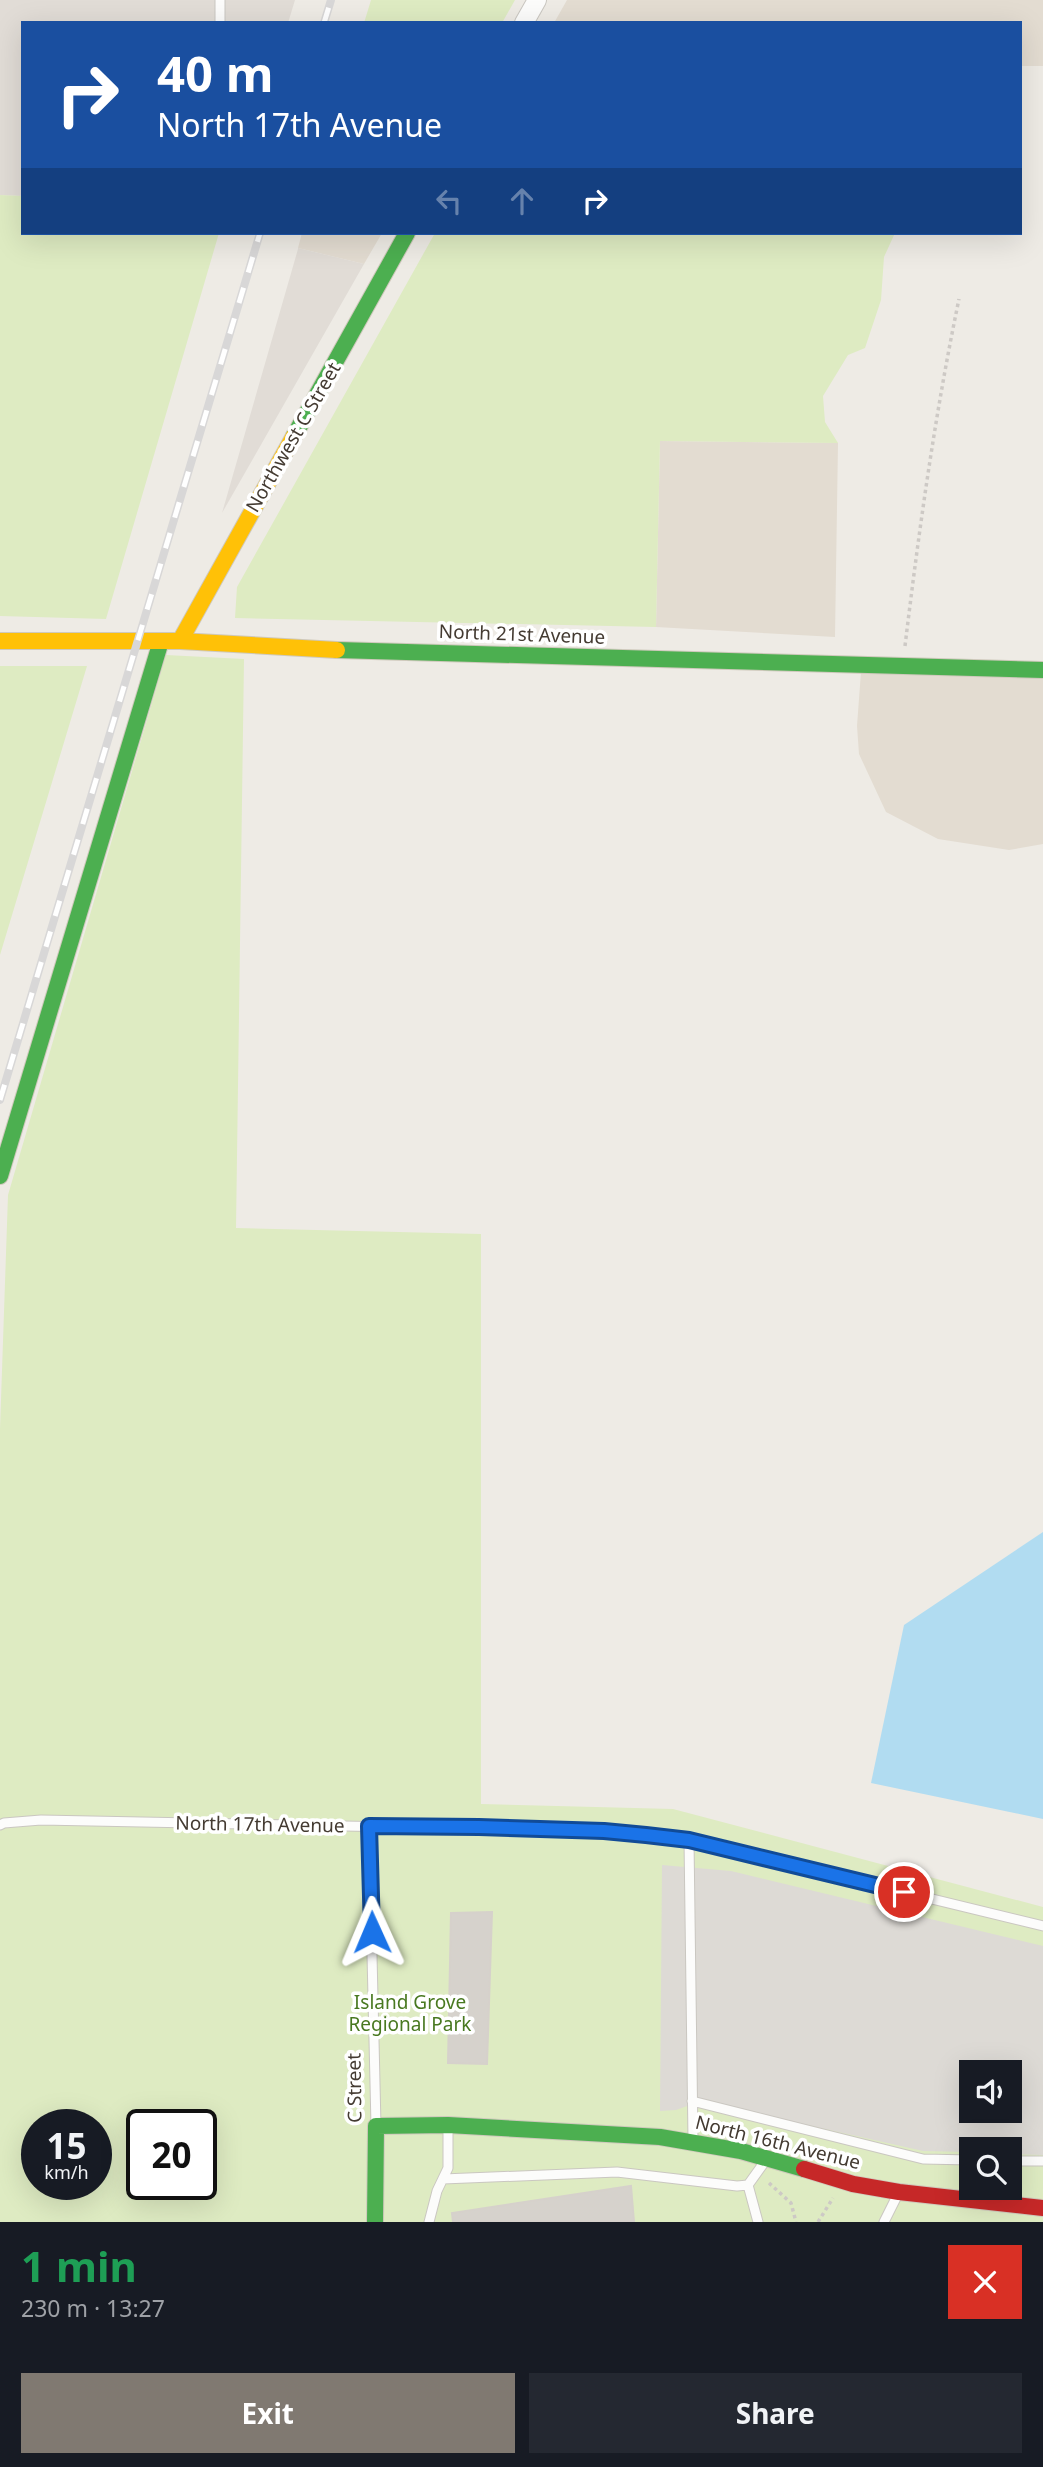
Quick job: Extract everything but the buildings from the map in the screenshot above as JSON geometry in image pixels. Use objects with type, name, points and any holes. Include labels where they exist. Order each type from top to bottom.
[{"type":"street","points":[[525,21],[537,0]]},
{"type":"street","name":"Northwest C Street","points":[[180,641],[406,235]]},
{"type":"street","name":"North 21st Avenue","points":[[0,641],[180,641],[278,648],[1043,670]]},
{"type":"street","points":[[0,1176],[161,641]]},
{"type":"street","name":"North 16th Avenue","points":[[376,2126],[449,2126],[660,2137],[741,2151],[853,2183],[899,2192],[1043,2207]]},
{"type":"street","name":"C Street","points":[[375,2222],[376,2126]]},
{"type":"lane","points":[[220,0],[220,21]]},
{"type":"lane","name":"North 17th Avenue","points":[[0,1825],[41,1820],[479,1827],[646,1835],[689,1840],[1043,1926]]},
{"type":"lane","name":"C Street","points":[[369,1826],[376,2126]]},
{"type":"lane","points":[[689,1840],[693,2142]]},
{"type":"lane","points":[[692,2101],[923,2159],[959,2160]]},
{"type":"lane","points":[[429,2222],[447,2168],[449,2126]]},
{"type":"lane","points":[[748,2185],[767,2159]]},
{"type":"lane","points":[[1022,2161],[1043,2161]]},
{"type":"lane","points":[[443,2179],[617,2172],[720,2185],[748,2185]]},
{"type":"lane","points":[[748,2185],[758,2222]]},
{"type":"lane","points":[[884,2222],[899,2192]]},
{"type":"path","points":[[902,666],[928,468],[942,379],[959,299]]},
{"type":"path","points":[[767,2182],[791,2203],[796,2222]]},
{"type":"path","points":[[818,2222],[836,2193]]},
{"type":"shaded area","points":[[0,0],[295,0],[289,21],[21,21],[21,196],[0,195]]},
{"type":"shaded area","points":[[567,0],[1043,0],[1043,66],[1022,66],[1022,21],[555,21]]},
{"type":"shaded area","points":[[301,235],[381,235],[364,264],[298,248]]},
{"type":"shaded area","points":[[298,249],[364,264],[222,513]]},
{"type":"shaded area","points":[[660,441],[838,443],[835,637],[656,627]]},
{"type":"shaded area","points":[[861,672],[1043,678],[1043,844],[1009,850],[938,839],[886,812],[859,754],[857,726]]},
{"type":"shaded area","points":[[662,1865],[731,1871],[1043,1946],[1043,2155],[1022,2154],[1022,2137],[959,2137],[959,2152],[923,2151],[701,2101],[676,2110],[660,2111]]},
{"type":"green space","points":[[371,0],[515,0],[503,21],[365,21]]},
{"type":"green space","points":[[0,195],[21,196],[21,235],[218,235],[106,619],[0,616]]},
{"type":"green space","points":[[434,235],[894,235],[884,257],[881,300],[865,348],[848,355],[823,396],[825,422],[838,443],[660,441],[656,627],[235,618],[237,587]]},
{"type":"green space","name":"Island Grove Regional Park","points":[[166,655],[244,659],[236,1228],[481,1234],[481,1804],[673,1809],[1043,1907],[1043,2222],[0,2222],[0,1429],[8,1195]]},
{"type":"green space","points":[[0,666],[87,666],[0,955]]},
{"type":"water","points":[[1043,1532],[1043,1819],[871,1783],[904,1625]]},
{"type":"railway","points":[[325,21],[331,0]]},
{"type":"railway","points":[[0,1100],[259,235]]},
{"type":"traffic: fast","points":[[294,436],[406,235]]},
{"type":"traffic: fast","points":[[0,1176],[161,641]]},
{"type":"traffic: fast","points":[[337,650],[1043,670]]},
{"type":"traffic: fast","points":[[375,2222],[376,2126],[448,2125],[660,2137],[741,2151],[804,2169]]},
{"type":"traffic: slow","points":[[180,641],[294,436]]},
{"type":"traffic: slow","points":[[0,641],[180,641],[337,650]]},
{"type":"traffic: jam","points":[[804,2169],[853,2184],[899,2192],[1043,2208]]},
{"type":"route","points":[[372,1932],[369,1826],[604,1831],[689,1840],[904,1892]]}]
